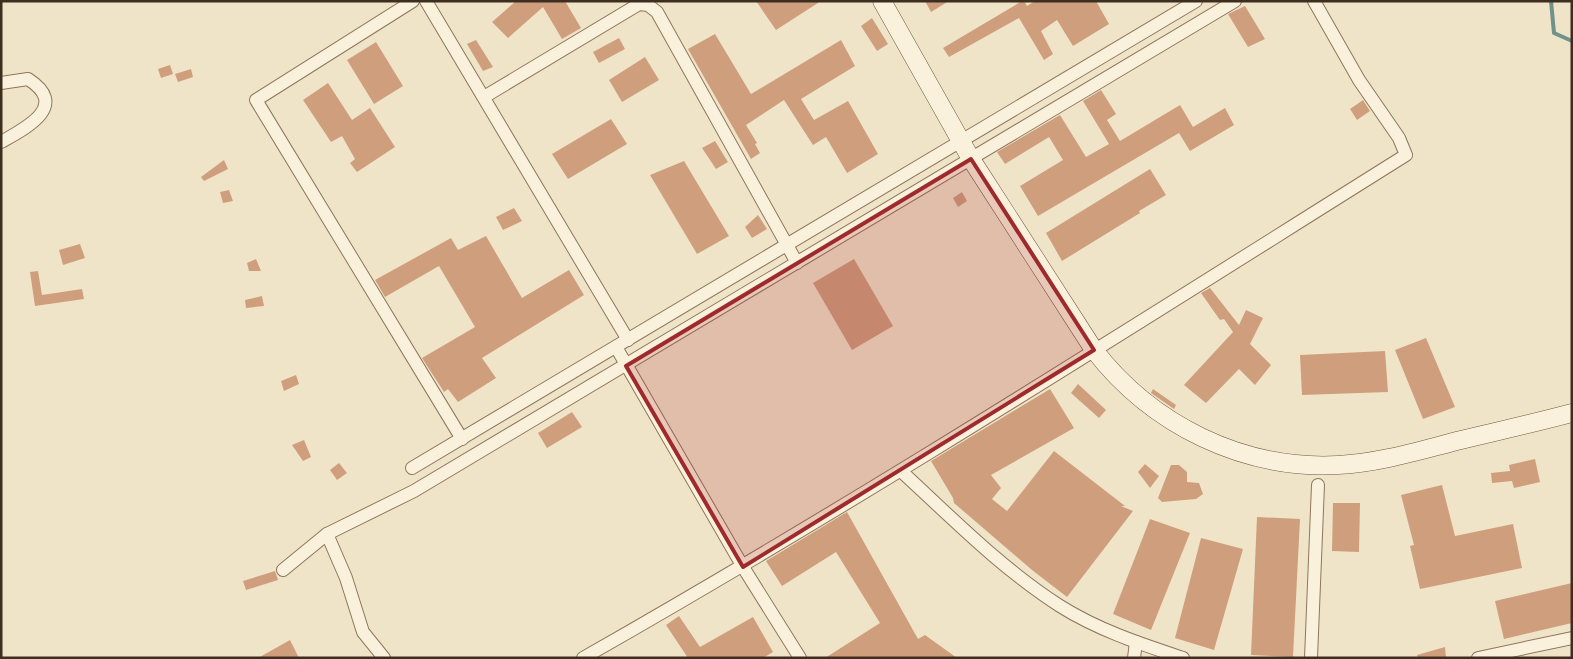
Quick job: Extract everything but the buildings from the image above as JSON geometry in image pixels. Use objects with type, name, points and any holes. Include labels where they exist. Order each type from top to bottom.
[{"type":"street","points":[[413,1],[256,100],[462,439]]},
{"type":"street","points":[[426,1],[628,340]]},
{"type":"street","points":[[882,1],[971,160],[1094,350],[1112,374],[1133,394],[1178,426],[1203,439],[1236,452],[1276,461],[1338,465],[1376,461],[1572,413]]},
{"type":"street","points":[[412,468],[1196,1]]},
{"type":"street","points":[[283,570],[326,534],[414,491],[1235,1]]},
{"type":"street","points":[[583,658],[743,567],[901,471],[1406,155],[1402,143],[1359,80],[1314,1]]},
{"type":"street","points":[[484,97],[639,4],[648,5],[658,12],[797,263]]},
{"type":"street","points":[[1,83],[28,79],[41,87],[44,96],[44,110],[40,117],[1,142]]},
{"type":"street","points":[[616,347],[743,567],[800,658]]},
{"type":"street","points":[[901,471],[994,556],[1061,606],[1136,642],[1182,658]]},
{"type":"street","points":[[1311,658],[1318,485]]},
{"type":"street","points":[[326,534],[346,578],[363,632],[384,658]]},
{"type":"street","points":[[1478,658],[1572,638]]},
{"type":"street","points":[[1134,658],[1136,642]]},
{"type":"highlighted area","points":[[971,159],[1094,350],[743,567],[626,366]]},
{"type":"waterway","points":[[1551,1],[1554,33],[1572,41]]}]
